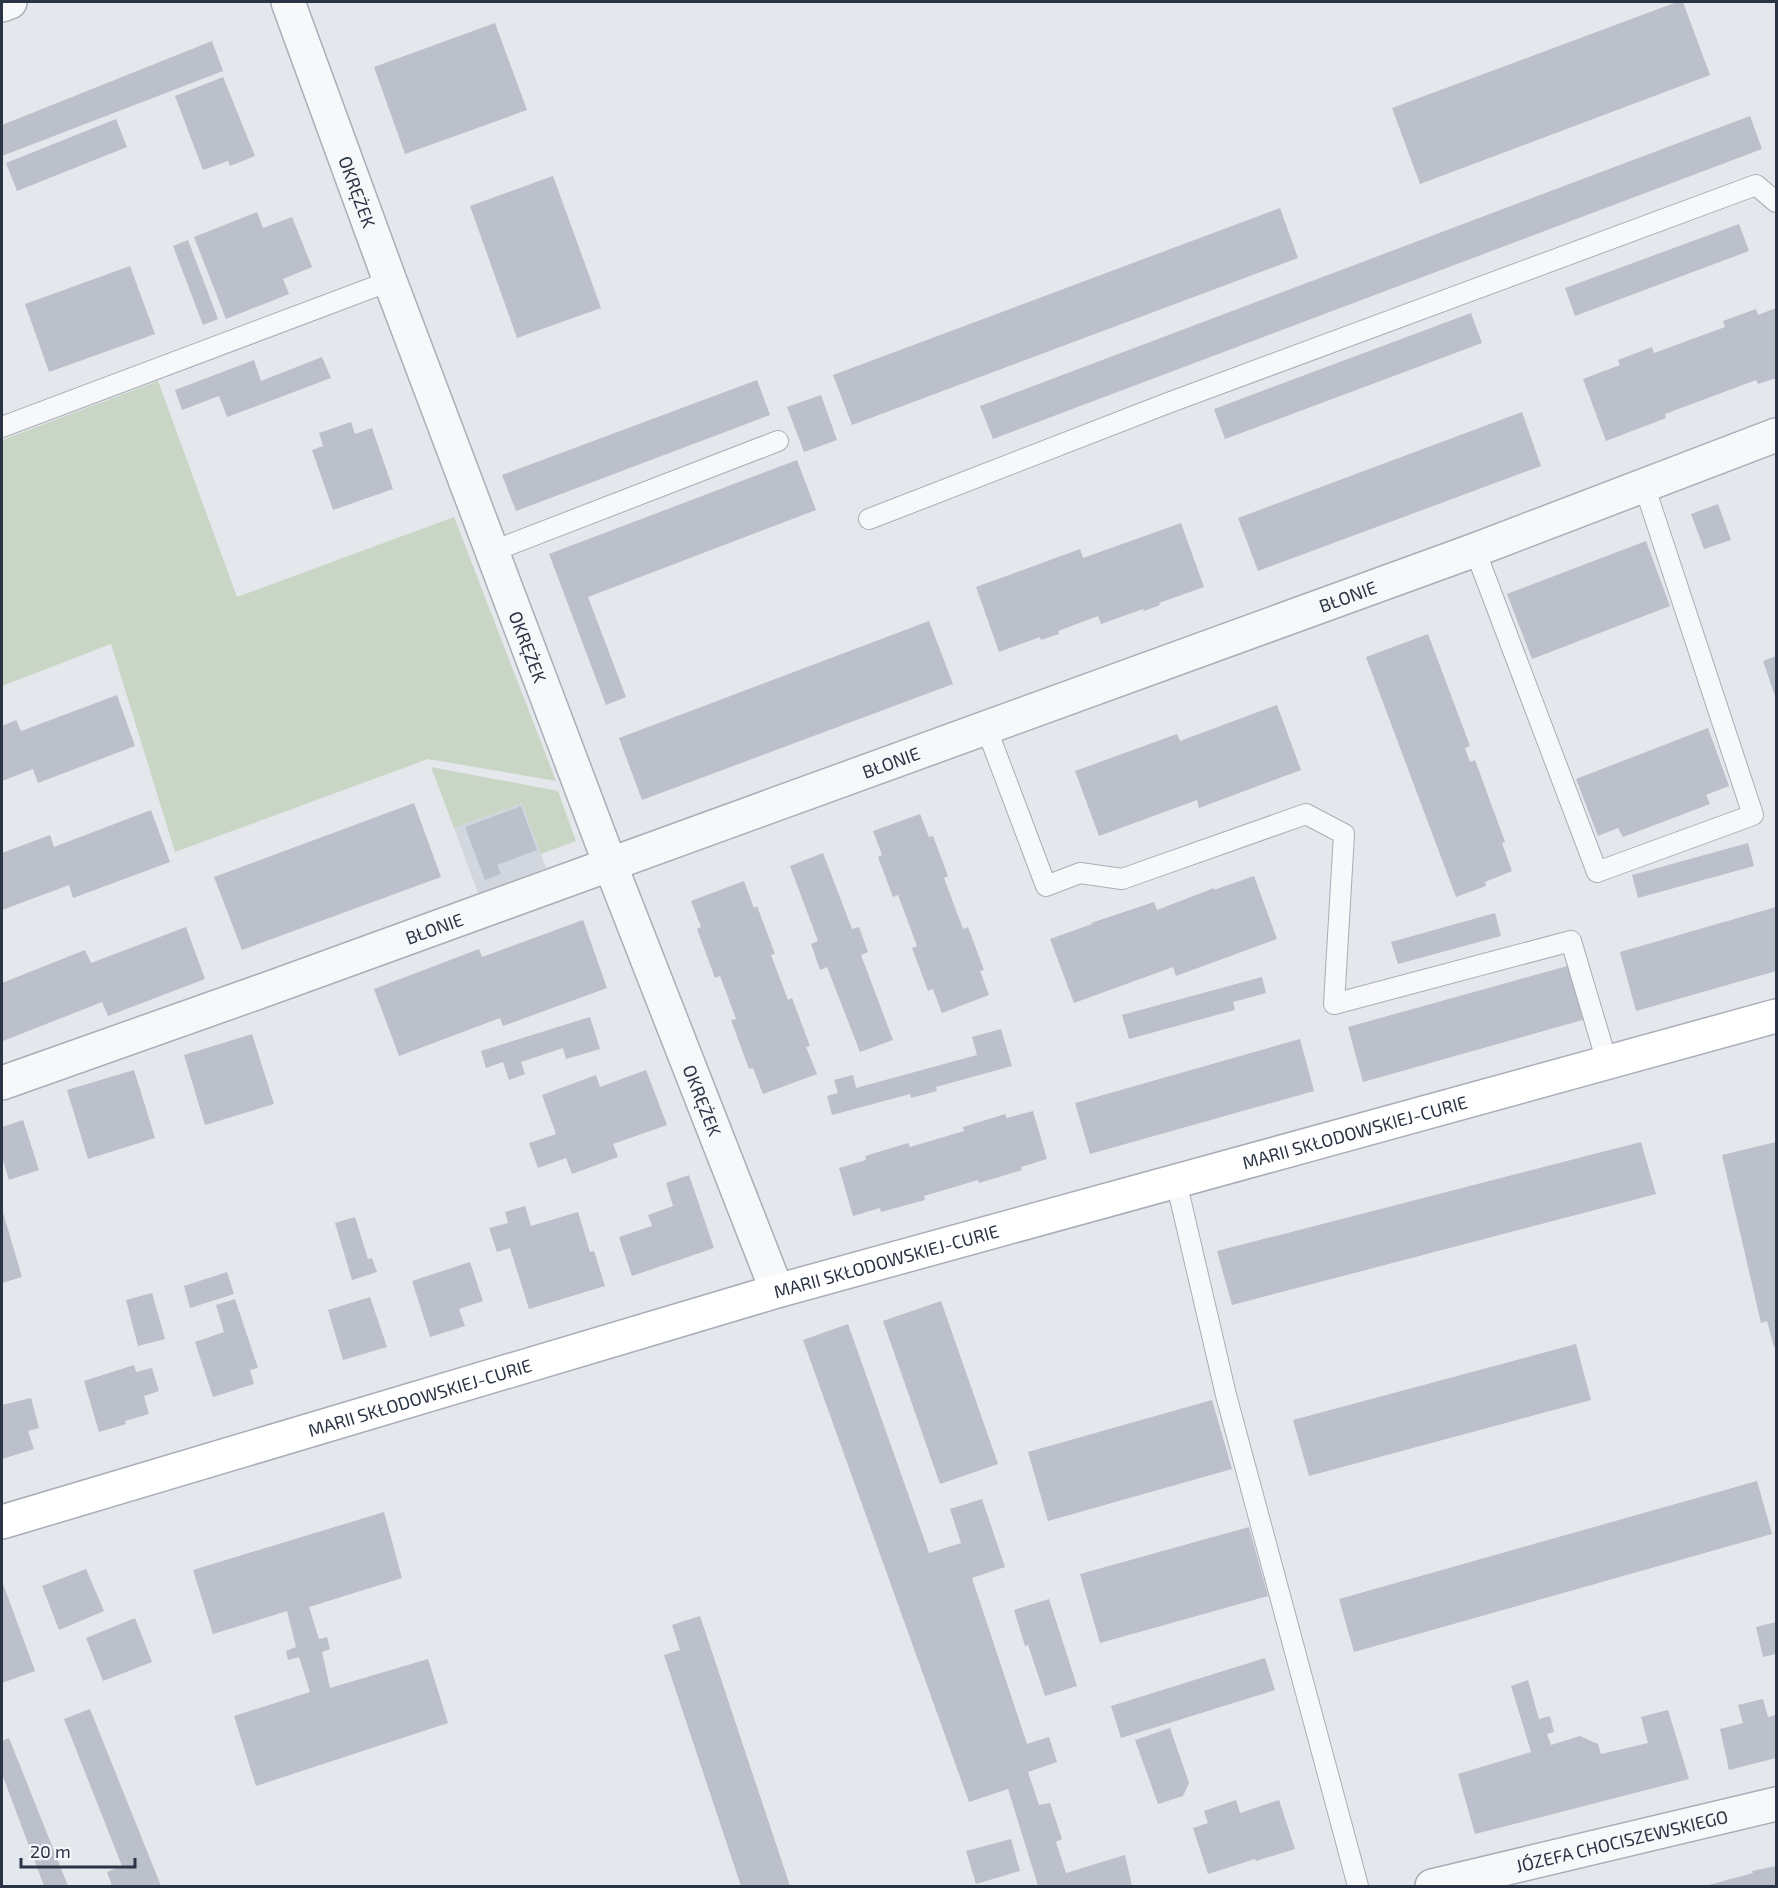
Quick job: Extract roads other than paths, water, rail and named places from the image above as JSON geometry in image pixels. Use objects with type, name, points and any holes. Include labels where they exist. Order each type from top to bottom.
[{"type":"street","points":[[2,5],[10,2]]},
{"type":"street","name":"OKRĘŻEK","points":[[288,2],[390,281],[610,864],[777,1291]]},
{"type":"street","name":"BŁONIE","points":[[2,1083],[1475,550],[1776,435]]},
{"type":"street","name":"MARII SKŁODOWSKIEJ-CURIE","points":[[2,1522],[777,1291],[1776,1016]]},
{"type":"street","name":"JÓZEFA CHOCISZEWSKIEGO","points":[[1432,1887],[1776,1804]]},
{"type":"lane","points":[[869,519],[1168,403],[1756,185],[1776,202]]},
{"type":"lane","points":[[2,427],[390,281]]},
{"type":"lane","points":[[493,551],[778,441]]},
{"type":"lane","points":[[1475,550],[1597,872],[1753,815],[1644,485]]},
{"type":"lane","points":[[986,727],[1046,886],[1080,873],[1122,879],[1306,814],[1344,834],[1334,1004],[1571,941],[1607,1062]]},
{"type":"lane","points":[[1176,1181],[1226,1395],[1358,1887]]}]
